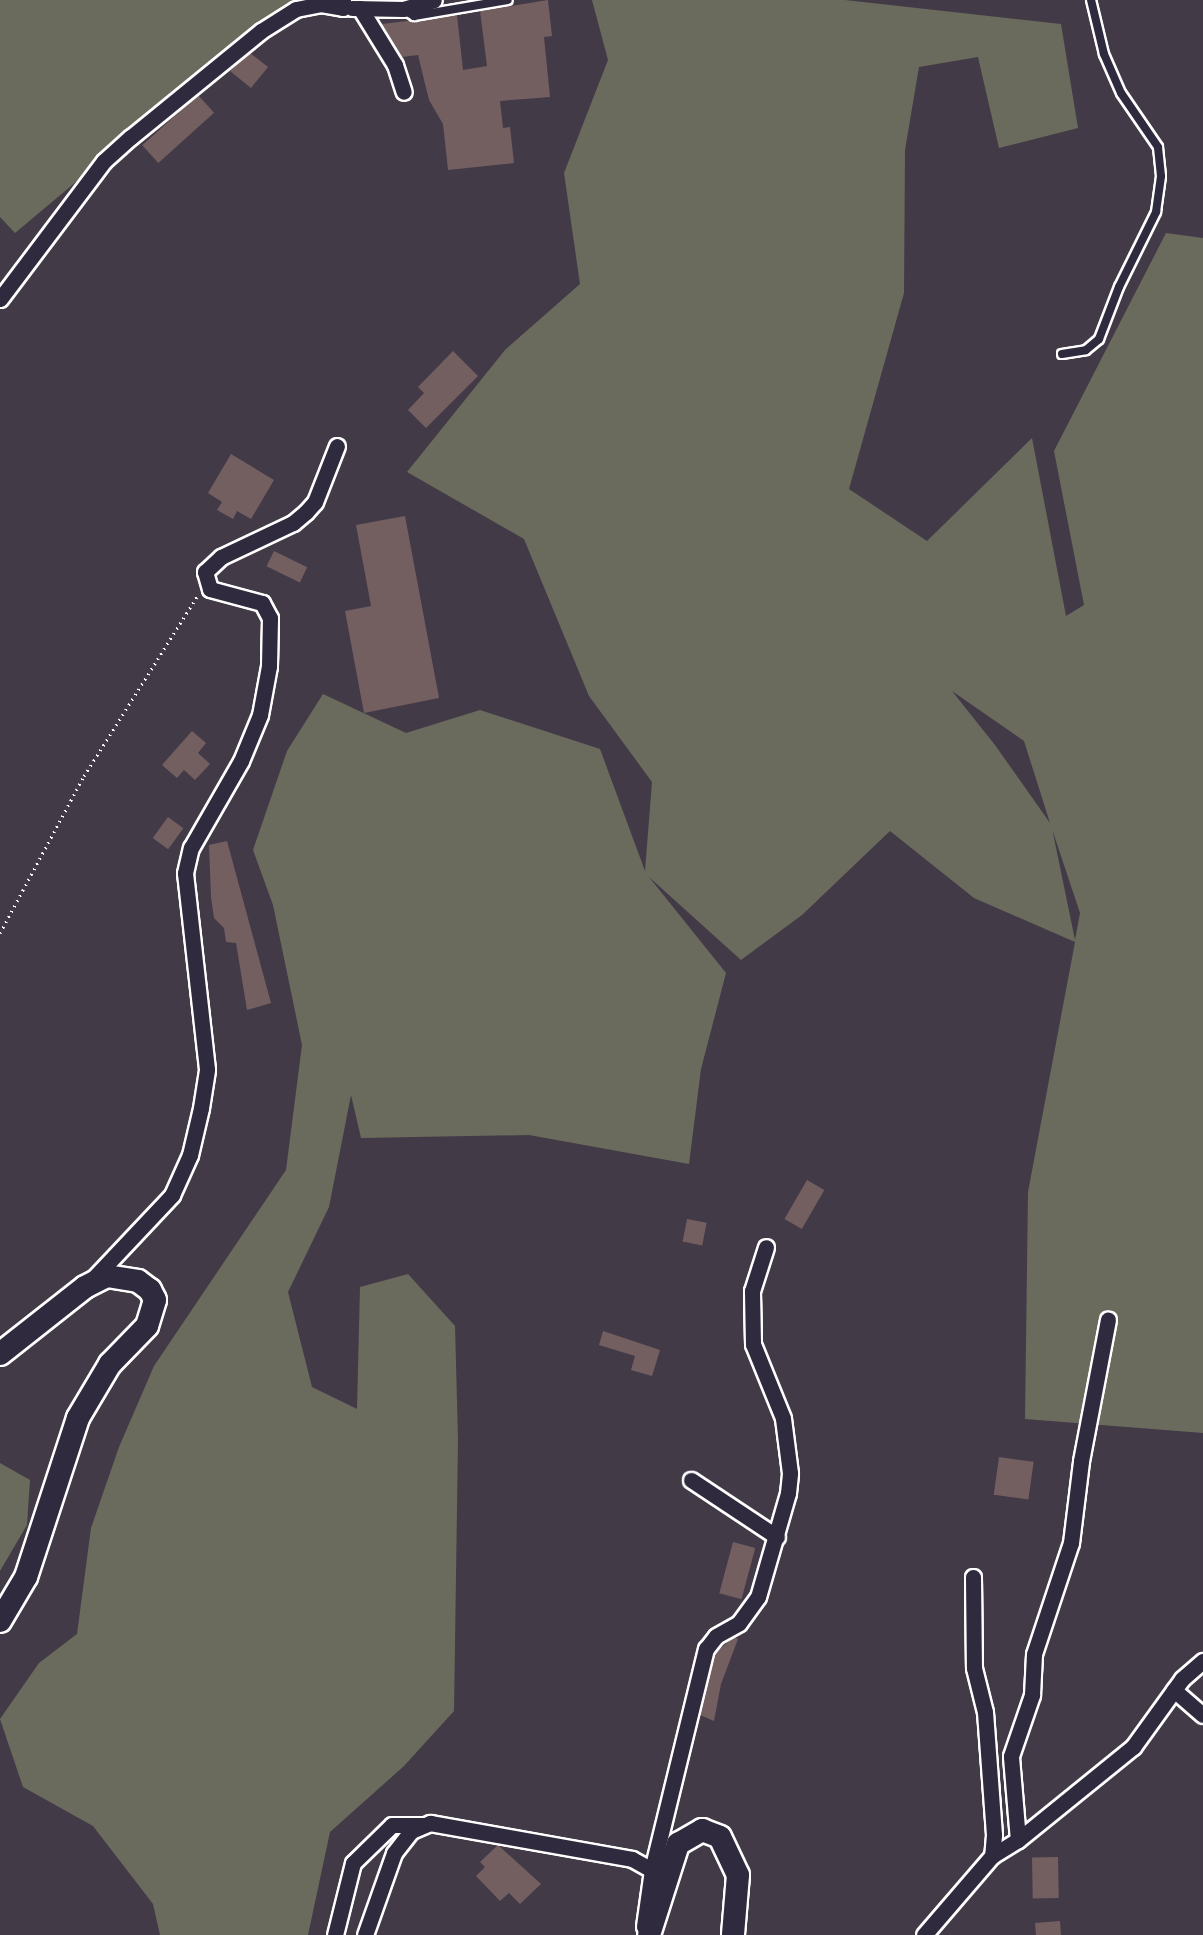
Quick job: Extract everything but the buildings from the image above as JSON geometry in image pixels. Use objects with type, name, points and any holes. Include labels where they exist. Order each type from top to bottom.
[{"type":"main road","points":[[0,1354],[85,1287],[107,1276],[138,1281],[150,1290],[154,1310],[147,1326],[111,1364],[78,1418],[26,1578],[0,1621]]},
{"type":"main road","points":[[649,1935],[678,1844],[702,1830],[720,1837],[738,1875],[733,1935]]},
{"type":"street","points":[[0,299],[104,161],[130,137],[261,31],[296,9],[321,4],[404,9],[434,0]]},
{"type":"street","points":[[360,8],[395,65],[404,92]]},
{"type":"street","points":[[85,1287],[172,1195],[190,1155],[201,1108],[207,1069],[185,873],[191,848],[241,761],[260,715],[269,666],[270,618],[262,603],[210,589],[206,584],[208,567],[221,557],[293,522],[306,512],[315,502],[337,446]]},
{"type":"street","points":[[643,1935],[652,1870],[706,1649],[748,1613],[758,1597],[788,1493],[788,1446],[774,1392],[753,1344],[751,1319],[756,1269],[766,1247]]},
{"type":"street","points":[[1018,1840],[1011,1756],[1032,1695],[1034,1654],[1071,1543],[1082,1461],[1107,1320]]},
{"type":"street","points":[[692,1480],[777,1537]]},
{"type":"street","points":[[973,1577],[974,1668],[985,1712],[994,1835],[992,1856]]},
{"type":"street","points":[[924,1935],[992,1856],[1018,1840],[1132,1747],[1174,1690],[1203,1661]]},
{"type":"street","points":[[1174,1690],[1203,1715]]},
{"type":"street","points":[[335,1935],[352,1863],[392,1825],[422,1825],[622,1855],[652,1870]]},
{"type":"street","points":[[365,1935],[394,1853],[411,1831],[422,1825]]},
{"type":"lane","points":[[404,9],[414,16],[508,0]]},
{"type":"lane","points":[[1062,354],[1086,350],[1099,339],[1119,287],[1156,212],[1161,176],[1158,147],[1121,93],[1104,54],[1091,0]]},
{"type":"path","points":[[0,933],[84,776],[206,584]]},
{"type":"green space","points":[[0,0],[293,0],[15,233],[0,217]]},
{"type":"green space","points":[[592,0],[845,0],[1061,24],[1078,128],[999,148],[978,57],[919,67],[905,150],[904,293],[849,489],[927,541],[1032,438],[1066,616],[1084,605],[1054,451],[1166,233],[1203,238],[1203,1433],[1025,1419],[1028,1192],[1075,942],[974,898],[890,831],[802,915],[741,960],[649,877],[726,973],[701,1069],[689,1164],[529,1135],[361,1138],[351,1095],[329,1207],[288,1292],[312,1387],[357,1409],[360,1287],[408,1274],[455,1326],[458,1439],[454,1711],[404,1766],[330,1832],[308,1935],[160,1935],[153,1904],[93,1826],[23,1787],[0,1719],[39,1663],[77,1634],[91,1528],[119,1447],[154,1366],[286,1170],[302,1045],[273,905],[253,850],[287,751],[323,694],[406,733],[480,710],[600,749],[645,871],[652,782],[589,696],[524,539],[407,472],[505,350],[580,284],[564,173],[608,60]],"holes":[[[952,691],[1024,741],[1050,823],[995,745]],[[1053,833],[1080,913],[1075,940]]]},
{"type":"green space","points":[[0,1463],[30,1480],[27,1525],[0,1571]]}]
